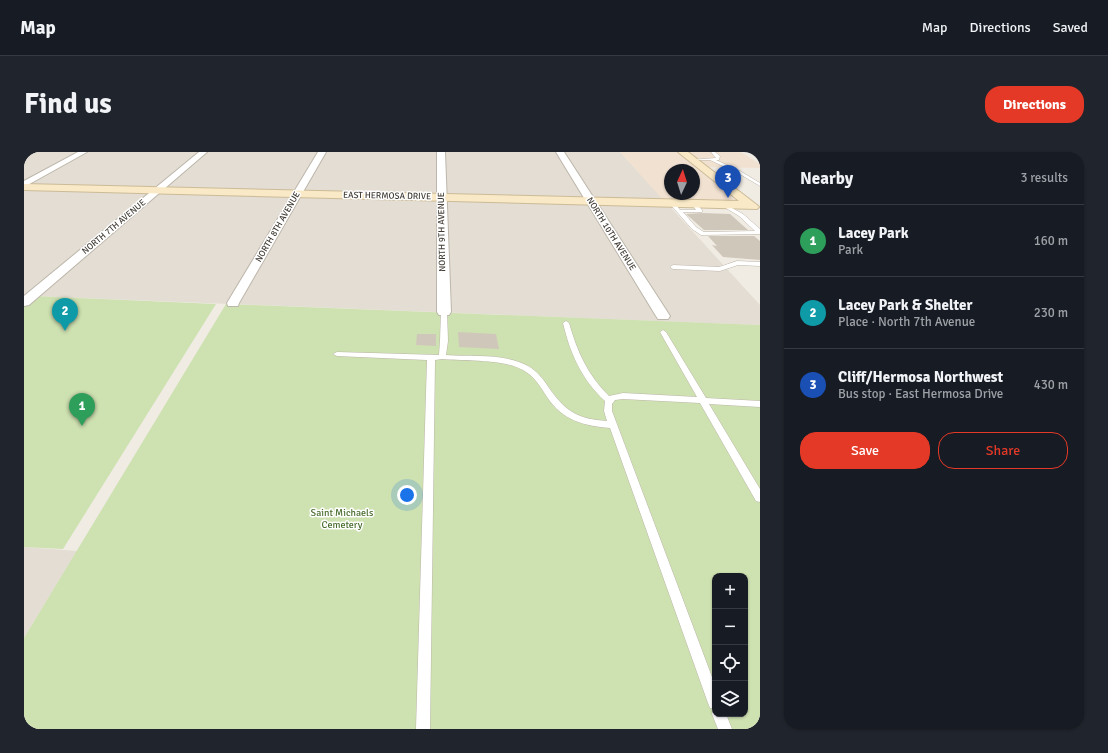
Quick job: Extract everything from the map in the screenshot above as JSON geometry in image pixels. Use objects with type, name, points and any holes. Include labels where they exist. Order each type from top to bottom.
[{"type":"street","points":[[24,185],[83,152]]},
{"type":"street","name":"NORTH 7TH AVENUE","points":[[24,302],[203,152]]},
{"type":"street","name":"NORTH 8TH AVENUE","points":[[234,303],[322,152]]},
{"type":"street","name":"NORTH 9TH AVENUE","points":[[441,152],[444,312]]},
{"type":"street","name":"NORTH 10TH AVENUE","points":[[560,152],[663,316]]},
{"type":"street","points":[[682,152],[755,205],[760,212]]},
{"type":"street","name":"EAST HERMOSA DRIVE","points":[[24,185],[158,190],[590,201],[675,207],[693,204],[755,205]]},
{"type":"lane","points":[[692,160],[712,160],[718,158],[713,152]]},
{"type":"lane","points":[[712,160],[759,184]]},
{"type":"lane","points":[[724,204],[760,232]]},
{"type":"lane","points":[[675,207],[694,228],[703,234],[748,234],[760,232]]},
{"type":"lane","points":[[673,267],[720,269],[737,263],[760,264]]},
{"type":"lane","points":[[442,357],[444,341],[444,312]]},
{"type":"lane","points":[[566,323],[571,345],[577,359],[589,380],[610,401]]},
{"type":"lane","points":[[663,332],[760,498]]},
{"type":"lane","points":[[337,354],[431,358],[442,357],[509,363],[525,367],[536,375],[547,388],[555,403],[566,413],[582,422],[613,425]]},
{"type":"lane","points":[[423,729],[431,358]]},
{"type":"lane","points":[[712,695],[608,411],[608,403],[613,397],[623,396],[760,404]]},
{"type":"lane","points":[[720,717],[725,729]]},
{"type":"shaded area","points":[[24,152],[620,152],[760,305],[760,325],[32,296],[24,302]]},
{"type":"shaded area","points":[[620,152],[677,152],[692,164],[664,164],[664,200],[700,200],[700,171],[739,203],[664,201]]},
{"type":"shaded area","points":[[689,152],[741,152],[760,164],[760,168],[707,167]]},
{"type":"shaded area","points":[[24,547],[77,551],[24,638]]},
{"type":"green space","points":[[32,296],[216,304],[63,549],[24,547],[24,301]]},
{"type":"green space","name":"Saint Michaels Cemetery","points":[[226,304],[760,325],[760,729],[24,729],[24,638]]},
{"type":"building","points":[[686,214],[730,214],[748,230],[704,230]]},
{"type":"building","points":[[708,236],[754,236],[760,241],[760,260],[723,257],[712,245],[717,246]]},
{"type":"building","points":[[458,332],[496,334],[499,349],[459,347]]},
{"type":"building","points":[[417,334],[436,334],[436,346],[416,345]]},
{"type":"place","name":"Cliff/Hermosa Northwest","points":[[728,198]]},
{"type":"place","name":"Lacey Park & Shelter","points":[[65,331]]},
{"type":"place","name":"Lacey Park","points":[[82,426]]}]
